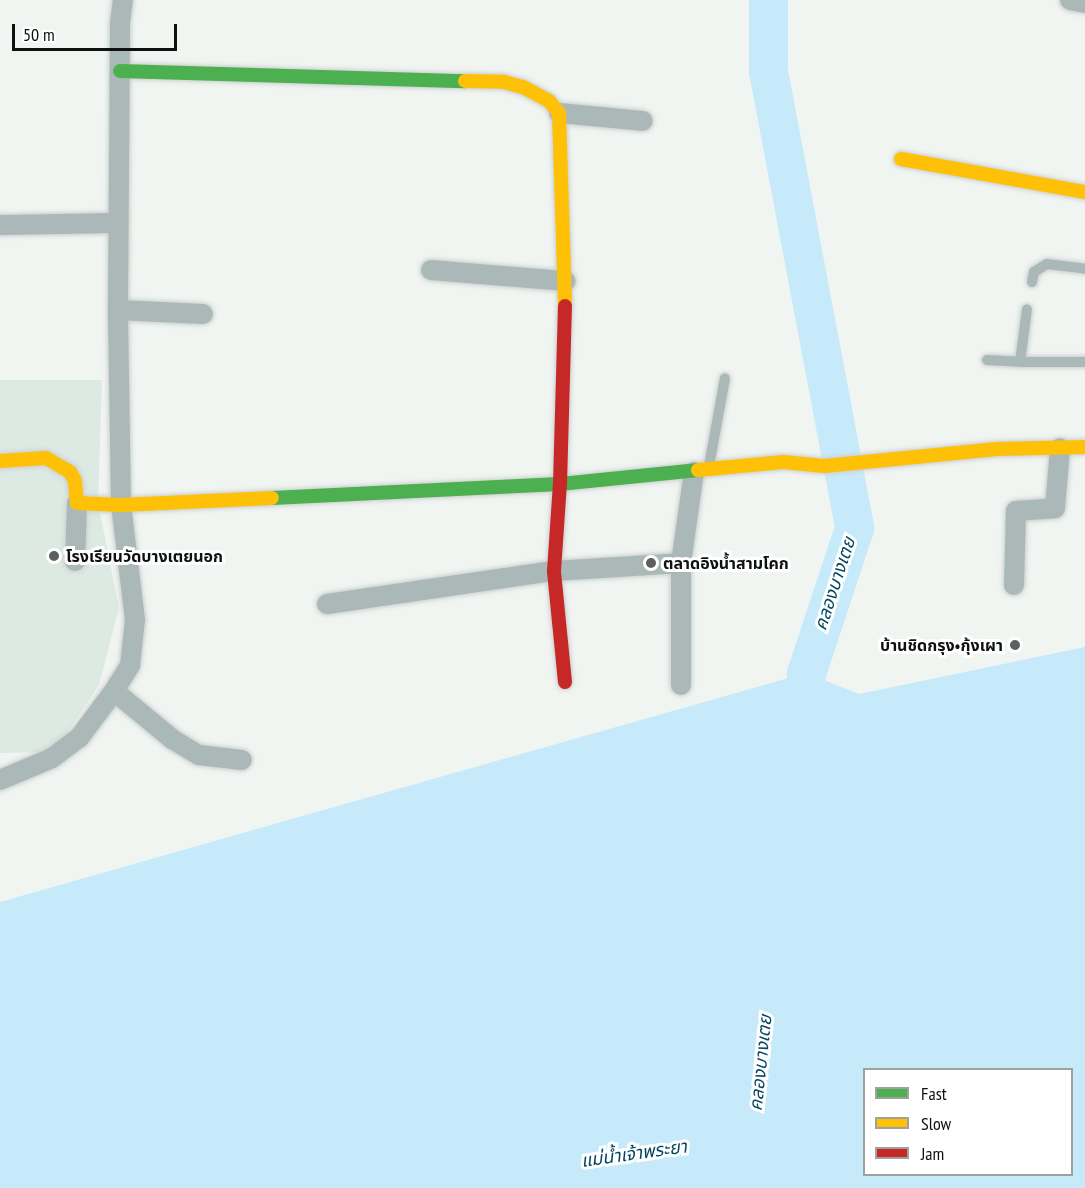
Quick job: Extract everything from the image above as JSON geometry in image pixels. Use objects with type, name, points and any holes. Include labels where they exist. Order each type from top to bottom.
[{"type":"street","points":[[0,780],[52,758],[79,738],[130,665],[135,620],[121,505],[118,310],[120,71],[123,0]]},
{"type":"street","points":[[1070,0],[1085,3]]},
{"type":"street","points":[[120,71],[504,82],[524,87],[540,96],[559,113],[643,121]]},
{"type":"street","points":[[559,113],[567,281],[560,484],[554,571],[565,682]]},
{"type":"street","points":[[901,159],[1085,192]]},
{"type":"street","points":[[0,225],[118,223]]},
{"type":"street","points":[[431,270],[567,281]]},
{"type":"street","points":[[118,310],[203,314]]},
{"type":"street","points":[[77,503],[121,505],[560,484],[784,462],[824,466],[905,460],[997,449],[1085,447]]},
{"type":"street","points":[[1014,585],[1016,511],[1055,508],[1060,448]]},
{"type":"street","points":[[0,461],[46,458],[59,464],[75,481],[77,503],[75,561]]},
{"type":"street","points":[[681,685],[681,563],[701,471]]},
{"type":"street","points":[[327,604],[554,571],[681,563]]},
{"type":"street","points":[[114,691],[172,739],[199,755],[242,760]]},
{"type":"lane","points":[[1032,282],[1034,272],[1047,264],[1085,269]]},
{"type":"lane","points":[[1020,362],[1027,309]]},
{"type":"lane","points":[[987,360],[1085,362]]},
{"type":"lane","points":[[701,471],[725,378]]},
{"type":"shaded area","name":"โรงเรียนวัดบางเตยนอก","points":[[0,380],[102,380],[98,503],[119,608],[99,685],[54,752],[0,753]]},
{"type":"water","name":"แม่น้ำเจ้าพระยา","points":[[1085,647],[1085,1188],[0,1188],[0,902],[806,673],[859,694]]},
{"type":"waterway","name":"คลองบางเตย","points":[[768,0],[768,71],[854,528],[806,673],[800,725]]},
{"type":"traffic: fast","points":[[120,71],[465,81]]},
{"type":"traffic: fast","points":[[272,498],[560,484],[698,470]]},
{"type":"traffic: slow","points":[[465,81],[504,82],[523,87],[549,101],[559,113],[565,306]]},
{"type":"traffic: slow","points":[[901,159],[1085,192]]},
{"type":"traffic: slow","points":[[698,470],[784,462],[824,466],[997,449],[1085,447]]},
{"type":"traffic: slow","points":[[0,461],[46,458],[70,472],[75,481],[77,503],[121,505],[272,498]]},
{"type":"traffic: jam","points":[[565,306],[560,484],[554,571],[565,682]]},
{"type":"place","name":"โรงเรียนวัดบางเตยนอก","points":[[54,556]]},
{"type":"place","name":"ตลาดอิงน้ำสามโคก","points":[[651,563]]},
{"type":"place","name":"บ้านชิดกรุง•กุ้งเผา","points":[[1015,645]]}]
